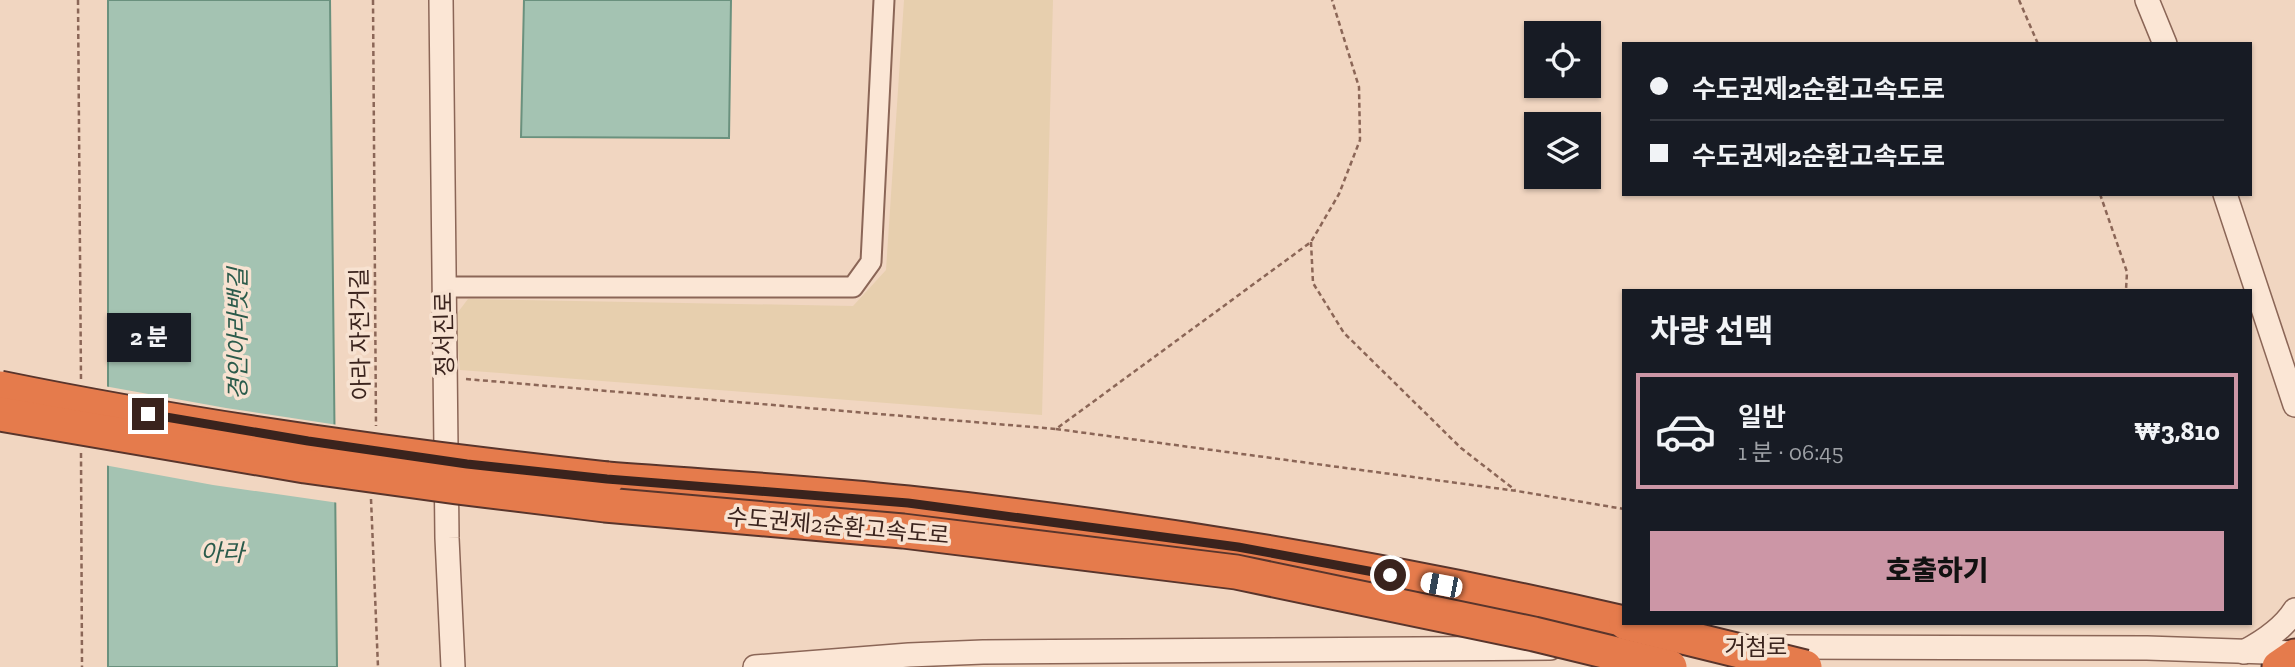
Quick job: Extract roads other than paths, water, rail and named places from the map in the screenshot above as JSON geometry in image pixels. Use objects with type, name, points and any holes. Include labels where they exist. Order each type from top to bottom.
[{"type":"highway","name":"수도권제2순환고속도로","points":[[0,388],[308,441],[467,464],[607,479],[908,503],[1238,547],[1542,604],[1622,622]]},
{"type":"highway","name":"수도권제2순환고속도로","points":[[0,414],[305,466],[457,487],[605,505],[903,531],[1236,572],[1534,634],[1670,667]]},
{"type":"highway","name":"수도권제2순환고속도로","points":[[1633,625],[1805,667]]},
{"type":"highway","points":[[1534,634],[1599,667]]},
{"type":"highway","points":[[2279,667],[2295,654]]},
{"type":"street","name":"정서진로","points":[[441,0],[447,538],[453,667]]},
{"type":"street","points":[[444,287],[853,287],[871,262],[884,0]]},
{"type":"street","points":[[2147,0],[2164,42]]},
{"type":"street","points":[[2226,196],[2295,405]]},
{"type":"street","points":[[2242,653],[2262,642],[2289,619],[2295,610]]},
{"type":"street","name":"거첨로","points":[[755,667],[909,654],[1220,650],[2147,648],[2295,654]]},
{"type":"water","name":"아라","points":[[108,0],[330,0],[337,667],[108,667]]},
{"type":"water","points":[[524,0],[731,0],[729,138],[521,137]]},
{"type":"water label","name":"경인아라뱃길","points":[[238,334]]}]
